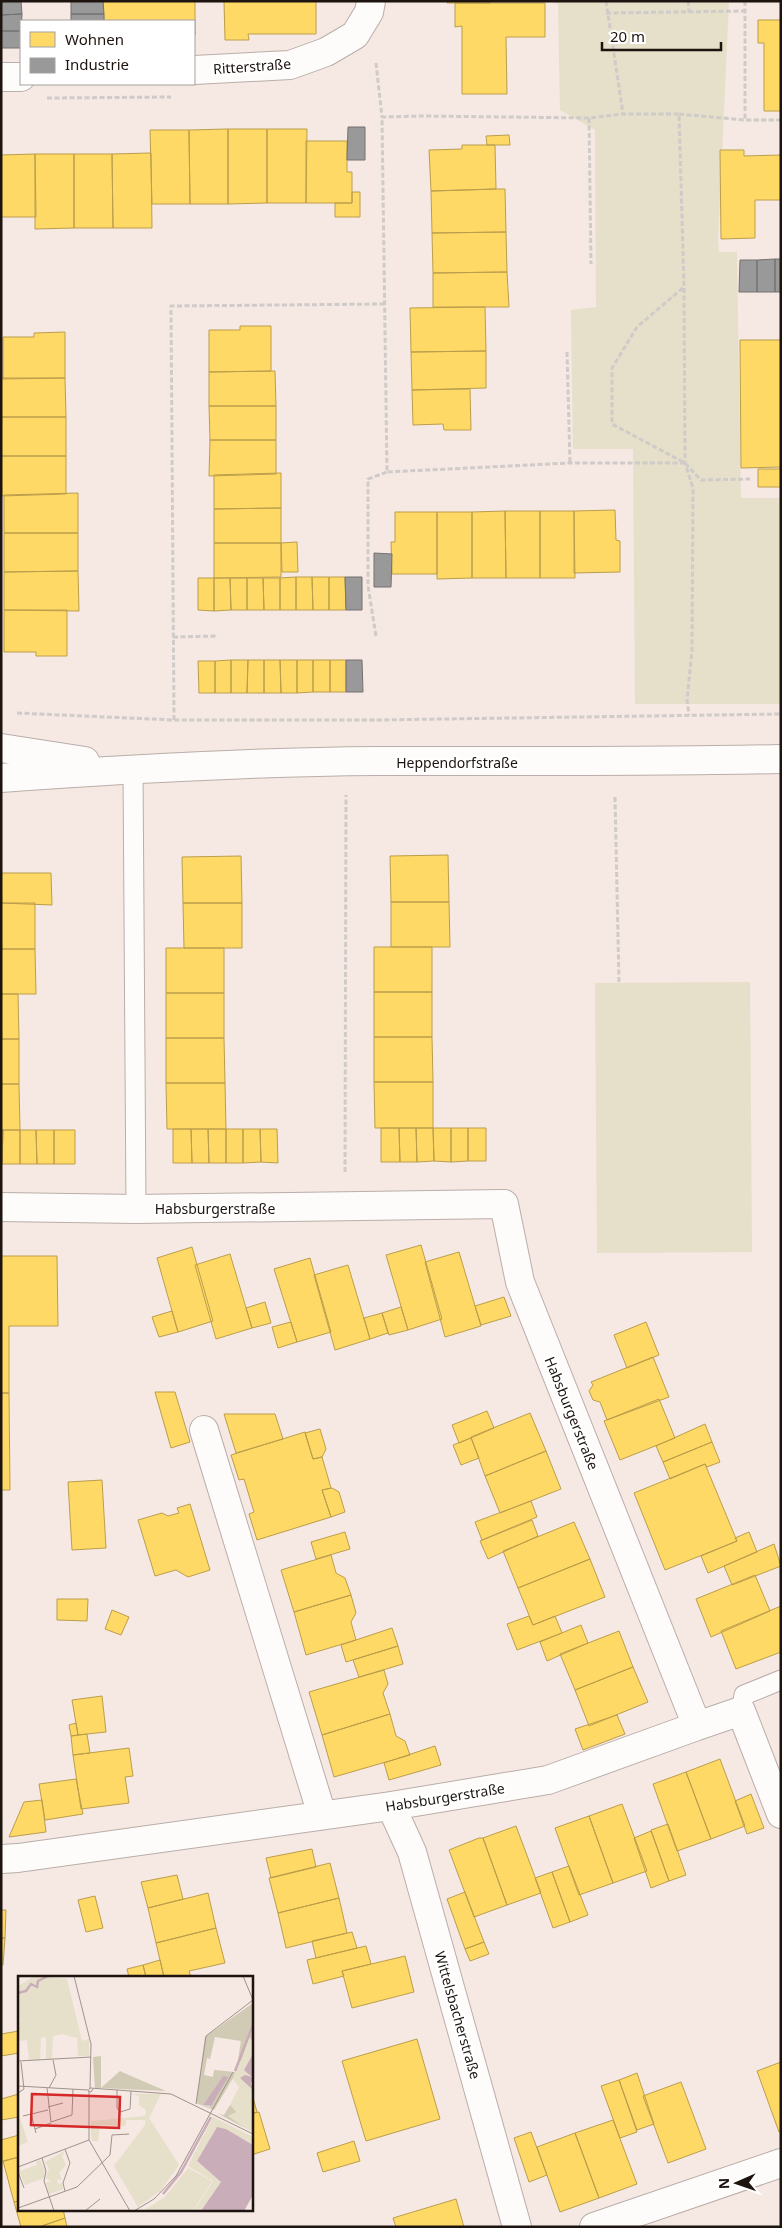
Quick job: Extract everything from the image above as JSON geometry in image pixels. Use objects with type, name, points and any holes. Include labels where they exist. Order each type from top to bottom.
[{"type":"street","name":"Ritterstraße","points":[[195,70],[290,65],[326,52],[355,35],[369,12],[371,1]]},
{"type":"street","points":[[1,77],[20,77]]},
{"type":"street","name":"Heppendorfstraße","points":[[1,748],[133,768]]},
{"type":"street","name":"Heppendorfstraße","points":[[1,778],[133,768],[347,762],[615,762],[781,759]]},
{"type":"street","name":"Habsburgerstraße","points":[[1,1207],[136,1209],[504,1204],[520,1282],[697,1726],[548,1780],[391,1806],[27,1857],[1,1859]]},
{"type":"street","points":[[204,1430],[322,1815]]},
{"type":"street","points":[[697,1726],[740,1711],[781,1814]]},
{"type":"street","name":"Wittelsbacherstraße","points":[[391,1806],[412,1852],[517,2227]]},
{"type":"street","points":[[594,2227],[781,2163]]},
{"type":"lane","points":[[133,768],[136,1209]]},
{"type":"lane","points":[[740,1711],[744,1695],[781,1680]]},
{"type":"path","points":[[606,1],[606,14],[622,114]]},
{"type":"path","points":[[688,1],[688,12]]},
{"type":"path","points":[[745,1],[745,120]]},
{"type":"path","points":[[606,14],[745,11]]},
{"type":"path","points":[[376,54],[382,118],[387,472]]},
{"type":"path","points":[[40,98],[177,97]]},
{"type":"path","points":[[382,118],[423,116],[589,118],[622,114],[679,114],[745,120],[781,120]]},
{"type":"path","points":[[679,114],[684,288],[685,463],[693,488],[692,650],[687,700],[689,715]]},
{"type":"path","points":[[589,118],[591,264]]},
{"type":"path","points":[[684,288],[637,328],[612,368],[612,424],[685,463],[701,480],[750,479]]},
{"type":"path","points":[[174,720],[171,306],[384,304]]},
{"type":"path","points":[[567,352],[570,463]]},
{"type":"path","points":[[376,636],[368,586],[368,479],[387,472],[570,463],[685,463]]},
{"type":"path","points":[[173,637],[218,636]]},
{"type":"path","points":[[11,712],[174,720],[376,720],[781,714]]},
{"type":"path","points":[[345,1207],[347,762]]},
{"type":"path","points":[[615,762],[619,984]]},
{"type":"shaded area","points":[[547,1],[729,1],[718,240],[719,252],[737,252],[741,498],[781,498],[781,704],[635,704],[633,449],[573,449],[571,310],[596,307],[595,130],[560,110],[558,4]]},
{"type":"shaded area","points":[[750,982],[752,1252],[597,1253],[595,983]]},
{"type":"building: Wohnen","points":[[103,1],[195,1],[195,20],[104,20]]},
{"type":"building: Wohnen","points":[[224,1],[316,1],[316,34],[248,34],[249,40],[225,40]]},
{"type":"building: Wohnen","points":[[447,1],[490,1],[490,3],[447,3]]},
{"type":"building: Wohnen","points":[[455,3],[545,3],[545,37],[506,37],[507,94],[462,94],[462,26],[455,27]]},
{"type":"building: Wohnen","points":[[758,20],[781,20],[781,111],[764,111],[764,43],[758,43]]},
{"type":"building: Wohnen","points":[[228,129],[267,129],[267,203],[228,204]]},
{"type":"building: Wohnen","points":[[228,129],[228,204],[190,204],[189,130]]},
{"type":"building: Wohnen","points":[[267,129],[307,129],[306,203],[267,203]]},
{"type":"building: Wohnen","points":[[150,130],[189,130],[190,204],[152,204]]},
{"type":"building: Wohnen","points":[[509,135],[510,145],[487,145],[486,136]]},
{"type":"building: Wohnen","points":[[306,141],[347,141],[347,172],[352,172],[352,203],[306,203]]},
{"type":"building: Wohnen","points":[[462,145],[495,145],[496,189],[431,191],[429,150],[462,149]]},
{"type":"building: Wohnen","points":[[720,150],[744,150],[744,156],[781,155],[781,200],[755,200],[755,238],[721,239]]},
{"type":"building: Wohnen","points":[[151,153],[152,228],[113,228],[112,154]]},
{"type":"building: Wohnen","points":[[35,154],[74,154],[74,228],[35,229]]},
{"type":"building: Wohnen","points":[[35,154],[36,217],[1,217],[1,155]]},
{"type":"building: Wohnen","points":[[74,154],[112,154],[113,228],[74,228]]},
{"type":"building: Wohnen","points":[[505,189],[506,232],[432,233],[431,191]]},
{"type":"building: Wohnen","points":[[352,192],[360,192],[360,217],[335,217],[335,203],[352,203]]},
{"type":"building: Wohnen","points":[[506,232],[507,272],[433,273],[432,233]]},
{"type":"building: Wohnen","points":[[507,272],[509,307],[433,307],[433,273]]},
{"type":"building: Wohnen","points":[[485,307],[486,351],[411,352],[410,308]]},
{"type":"building: Wohnen","points":[[240,326],[271,326],[271,371],[209,372],[209,330],[240,330]]},
{"type":"building: Wohnen","points":[[65,332],[65,378],[3,379],[3,337],[34,337],[34,333]]},
{"type":"building: Wohnen","points":[[740,340],[781,340],[781,467],[741,468]]},
{"type":"building: Wohnen","points":[[486,351],[486,388],[412,390],[411,352]]},
{"type":"building: Wohnen","points":[[275,371],[276,406],[209,406],[209,372]]},
{"type":"building: Wohnen","points":[[1,378],[65,378],[66,417],[1,417]]},
{"type":"building: Wohnen","points":[[470,389],[471,430],[444,430],[443,424],[413,425],[412,390]]},
{"type":"building: Wohnen","points":[[209,406],[276,406],[276,440],[210,440]]},
{"type":"building: Wohnen","points":[[1,417],[66,417],[66,456],[1,456]]},
{"type":"building: Wohnen","points":[[210,440],[276,440],[276,474],[209,476]]},
{"type":"building: Wohnen","points":[[1,456],[66,456],[66,494],[1,496]]},
{"type":"building: Wohnen","points":[[758,469],[781,469],[781,487],[758,487]]},
{"type":"building: Wohnen","points":[[281,473],[281,508],[214,509],[214,475]]},
{"type":"building: Wohnen","points":[[78,493],[78,533],[4,533],[4,495]]},
{"type":"building: Wohnen","points":[[281,508],[281,543],[214,543],[214,509]]},
{"type":"building: Wohnen","points":[[615,510],[616,540],[620,541],[620,572],[574,573],[574,511]]},
{"type":"building: Wohnen","points":[[505,511],[506,578],[472,578],[472,512]]},
{"type":"building: Wohnen","points":[[505,511],[540,511],[540,578],[506,578]]},
{"type":"building: Wohnen","points":[[540,511],[574,511],[575,578],[540,578]]},
{"type":"building: Wohnen","points":[[395,512],[437,512],[437,574],[392,574],[391,542],[395,542]]},
{"type":"building: Wohnen","points":[[437,512],[472,512],[472,578],[437,579]]},
{"type":"building: Wohnen","points":[[4,533],[78,533],[78,571],[4,572]]},
{"type":"building: Wohnen","points":[[297,542],[298,572],[282,572],[281,543]]},
{"type":"building: Wohnen","points":[[214,543],[281,543],[281,577],[214,578]]},
{"type":"building: Wohnen","points":[[78,571],[79,611],[4,610],[4,572]]},
{"type":"building: Wohnen","points":[[296,577],[312,577],[313,610],[296,610]]},
{"type":"building: Wohnen","points":[[296,577],[296,610],[280,610],[280,578]]},
{"type":"building: Wohnen","points":[[312,577],[329,577],[329,610],[313,610]]},
{"type":"building: Wohnen","points":[[329,577],[345,577],[346,610],[329,610]]},
{"type":"building: Wohnen","points":[[198,578],[214,578],[214,611],[198,610]]},
{"type":"building: Wohnen","points":[[214,578],[230,578],[231,610],[214,611]]},
{"type":"building: Wohnen","points":[[230,578],[247,578],[247,610],[231,610]]},
{"type":"building: Wohnen","points":[[247,578],[263,578],[264,610],[247,610]]},
{"type":"building: Wohnen","points":[[263,578],[280,578],[280,610],[264,610]]},
{"type":"building: Wohnen","points":[[4,610],[67,610],[67,656],[36,656],[36,652],[4,652]]},
{"type":"building: Wohnen","points":[[231,660],[248,660],[247,693],[231,693]]},
{"type":"building: Wohnen","points":[[231,660],[231,693],[215,693],[215,661]]},
{"type":"building: Wohnen","points":[[248,660],[264,660],[264,693],[247,693]]},
{"type":"building: Wohnen","points":[[264,660],[280,660],[281,693],[264,693]]},
{"type":"building: Wohnen","points":[[280,660],[297,660],[297,693],[281,693]]},
{"type":"building: Wohnen","points":[[297,660],[313,660],[313,692],[297,693]]},
{"type":"building: Wohnen","points":[[313,660],[330,660],[330,692],[313,692]]},
{"type":"building: Wohnen","points":[[330,660],[346,660],[346,692],[330,692]]},
{"type":"building: Wohnen","points":[[198,661],[215,661],[215,693],[199,693]]},
{"type":"building: Wohnen","points":[[448,855],[449,902],[391,902],[390,856]]},
{"type":"building: Wohnen","points":[[241,856],[242,903],[183,903],[182,857]]},
{"type":"building: Wohnen","points":[[1,873],[51,873],[52,905],[1,903]]},
{"type":"building: Wohnen","points":[[391,902],[449,902],[450,947],[391,947]]},
{"type":"building: Wohnen","points":[[1,903],[35,903],[35,949],[1,949]]},
{"type":"building: Wohnen","points":[[183,903],[242,903],[242,948],[184,948]]},
{"type":"building: Wohnen","points":[[374,947],[432,947],[432,992],[374,992]]},
{"type":"building: Wohnen","points":[[166,948],[224,948],[224,993],[166,993]]},
{"type":"building: Wohnen","points":[[1,949],[35,949],[36,994],[1,994]]},
{"type":"building: Wohnen","points":[[374,992],[432,992],[432,1037],[374,1037]]},
{"type":"building: Wohnen","points":[[166,993],[224,993],[224,1038],[166,1038]]},
{"type":"building: Wohnen","points":[[1,994],[18,994],[19,1039],[1,1039]]},
{"type":"building: Wohnen","points":[[374,1037],[432,1037],[433,1082],[374,1082]]},
{"type":"building: Wohnen","points":[[166,1038],[224,1038],[225,1083],[166,1083]]},
{"type":"building: Wohnen","points":[[1,1039],[19,1039],[19,1084],[1,1084]]},
{"type":"building: Wohnen","points":[[374,1082],[433,1082],[433,1128],[375,1128]]},
{"type":"building: Wohnen","points":[[166,1083],[225,1083],[226,1129],[167,1129]]},
{"type":"building: Wohnen","points":[[1,1084],[19,1084],[20,1130],[1,1130]]},
{"type":"building: Wohnen","points":[[381,1128],[399,1128],[400,1162],[381,1162]]},
{"type":"building: Wohnen","points":[[399,1128],[416,1128],[417,1162],[400,1162]]},
{"type":"building: Wohnen","points":[[416,1128],[433,1128],[434,1161],[417,1162]]},
{"type":"building: Wohnen","points":[[433,1128],[451,1128],[451,1162],[434,1161]]},
{"type":"building: Wohnen","points":[[451,1128],[468,1128],[468,1161],[451,1162]]},
{"type":"building: Wohnen","points":[[468,1128],[486,1128],[486,1161],[468,1161]]},
{"type":"building: Wohnen","points":[[173,1129],[191,1129],[192,1163],[173,1163]]},
{"type":"building: Wohnen","points":[[191,1129],[208,1129],[209,1163],[192,1163]]},
{"type":"building: Wohnen","points":[[208,1129],[226,1129],[226,1163],[209,1163]]},
{"type":"building: Wohnen","points":[[226,1129],[243,1129],[243,1163],[226,1163]]},
{"type":"building: Wohnen","points":[[243,1129],[260,1129],[261,1162],[243,1163]]},
{"type":"building: Wohnen","points":[[260,1129],[277,1129],[278,1163],[261,1162]]},
{"type":"building: Wohnen","points":[[1,1130],[3,1130],[2,1164],[1,1164]]},
{"type":"building: Wohnen","points":[[3,1130],[20,1130],[20,1164],[2,1164]]},
{"type":"building: Wohnen","points":[[20,1130],[36,1130],[37,1164],[20,1164]]},
{"type":"building: Wohnen","points":[[36,1130],[54,1130],[54,1164],[37,1164]]},
{"type":"building: Wohnen","points":[[54,1130],[75,1130],[75,1164],[54,1164]]},
{"type":"building: Wohnen","points":[[421,1245],[442,1319],[408,1330],[386,1255]]},
{"type":"building: Wohnen","points":[[192,1247],[213,1321],[178,1332],[157,1258]]},
{"type":"building: Wohnen","points":[[459,1252],[481,1326],[445,1337],[425,1262]]},
{"type":"building: Wohnen","points":[[230,1254],[252,1328],[216,1339],[195,1265]]},
{"type":"building: Wohnen","points":[[1,1256],[57,1256],[58,1326],[9,1326],[9,1393],[1,1393]]},
{"type":"building: Wohnen","points":[[310,1258],[331,1332],[297,1342],[274,1269]]},
{"type":"building: Wohnen","points":[[348,1265],[370,1339],[335,1350],[314,1275]]},
{"type":"building: Wohnen","points":[[504,1297],[511,1316],[481,1325],[475,1306]]},
{"type":"building: Wohnen","points":[[265,1302],[271,1323],[252,1328],[246,1308]]},
{"type":"building: Wohnen","points":[[401,1307],[408,1330],[389,1335],[382,1313]]},
{"type":"building: Wohnen","points":[[172,1311],[178,1332],[159,1337],[152,1317]]},
{"type":"building: Wohnen","points":[[382,1313],[388,1333],[370,1339],[364,1318]]},
{"type":"building: Wohnen","points":[[291,1322],[297,1342],[278,1348],[272,1327]]},
{"type":"building: Wohnen","points":[[646,1322],[659,1355],[627,1368],[614,1335]]},
{"type":"building: Wohnen","points":[[653,1357],[669,1397],[607,1420],[600,1402],[593,1400],[589,1391],[593,1385],[591,1382]]},
{"type":"building: Wohnen","points":[[155,1392],[175,1392],[190,1442],[171,1448]]},
{"type":"building: Wohnen","points":[[1,1393],[9,1393],[10,1490],[1,1490]]},
{"type":"building: Wohnen","points":[[659,1399],[675,1438],[620,1460],[604,1421]]},
{"type":"building: Wohnen","points":[[487,1411],[494,1428],[459,1443],[452,1425]]},
{"type":"building: Wohnen","points":[[530,1413],[546,1451],[485,1476],[471,1437]]},
{"type":"building: Wohnen","points":[[224,1414],[275,1414],[283,1439],[236,1453]]},
{"type":"building: Wohnen","points":[[705,1424],[712,1442],[663,1462],[656,1446]]},
{"type":"building: Wohnen","points":[[320,1429],[326,1449],[322,1457],[313,1459],[305,1433]]},
{"type":"building: Wohnen","points":[[305,1432],[313,1459],[322,1457],[331,1488],[322,1490],[331,1517],[257,1540],[249,1514],[254,1512],[244,1479],[239,1480],[231,1455]]},
{"type":"building: Wohnen","points":[[471,1438],[479,1458],[461,1465],[453,1445]]},
{"type":"building: Wohnen","points":[[712,1442],[720,1462],[707,1467],[705,1464],[670,1479],[663,1462]]},
{"type":"building: Wohnen","points":[[546,1451],[561,1489],[500,1513],[485,1476]]},
{"type":"building: Wohnen","points":[[705,1464],[737,1541],[665,1570],[634,1493]]},
{"type":"building: Wohnen","points":[[102,1480],[106,1548],[72,1550],[68,1482]]},
{"type":"building: Wohnen","points":[[332,1488],[339,1492],[345,1512],[331,1517],[322,1490]]},
{"type":"building: Wohnen","points":[[531,1501],[537,1517],[482,1540],[475,1522]]},
{"type":"building: Wohnen","points":[[190,1504],[210,1570],[188,1577],[176,1570],[155,1576],[138,1520],[162,1513],[168,1516],[179,1513],[177,1508]]},
{"type":"building: Wohnen","points":[[532,1520],[538,1536],[488,1559],[480,1541]]},
{"type":"building: Wohnen","points":[[574,1522],[590,1559],[518,1588],[503,1551]]},
{"type":"building: Wohnen","points":[[345,1532],[350,1549],[316,1559],[311,1542]]},
{"type":"building: Wohnen","points":[[749,1532],[757,1552],[708,1573],[701,1556],[737,1541],[735,1538]]},
{"type":"building: Wohnen","points":[[774,1544],[781,1566],[732,1585],[724,1566]]},
{"type":"building: Wohnen","points":[[331,1555],[336,1573],[345,1578],[351,1595],[294,1612],[281,1570]]},
{"type":"building: Wohnen","points":[[590,1559],[605,1597],[533,1625],[518,1588]]},
{"type":"building: Wohnen","points":[[755,1575],[770,1611],[711,1637],[696,1599]]},
{"type":"building: Wohnen","points":[[351,1595],[356,1613],[351,1622],[356,1640],[306,1655],[294,1612]]},
{"type":"building: Wohnen","points":[[57,1599],[88,1599],[87,1621],[57,1620]]},
{"type":"building: Wohnen","points":[[781,1606],[781,1652],[736,1669],[721,1631]]},
{"type":"building: Wohnen","points":[[112,1610],[129,1617],[121,1635],[105,1629]]},
{"type":"building: Wohnen","points":[[529,1616],[533,1625],[555,1616],[562,1633],[517,1650],[507,1624]]},
{"type":"building: Wohnen","points":[[581,1625],[588,1643],[547,1661],[540,1642]]},
{"type":"building: Wohnen","points":[[392,1628],[398,1646],[346,1662],[341,1645]]},
{"type":"building: Wohnen","points":[[619,1631],[633,1667],[575,1690],[560,1654]]},
{"type":"building: Wohnen","points":[[398,1646],[403,1664],[359,1677],[353,1660]]},
{"type":"building: Wohnen","points":[[633,1667],[648,1702],[589,1726],[575,1690]]},
{"type":"building: Wohnen","points":[[384,1670],[388,1684],[383,1693],[390,1714],[322,1735],[309,1692]]},
{"type":"building: Wohnen","points":[[102,1696],[106,1732],[78,1735],[72,1700]]},
{"type":"building: Wohnen","points":[[390,1714],[396,1736],[405,1741],[410,1755],[334,1777],[322,1735]]},
{"type":"building: Wohnen","points":[[617,1715],[625,1734],[583,1750],[575,1729]]},
{"type":"building: Wohnen","points":[[76,1723],[78,1735],[71,1736],[69,1725]]},
{"type":"building: Wohnen","points":[[87,1734],[90,1753],[73,1755],[71,1736]]},
{"type":"building: Wohnen","points":[[435,1746],[441,1765],[389,1780],[384,1763]]},
{"type":"building: Wohnen","points":[[129,1748],[133,1776],[125,1777],[129,1803],[81,1809],[73,1755]]},
{"type":"building: Wohnen","points":[[720,1759],[745,1826],[711,1839],[686,1772]]},
{"type":"building: Wohnen","points":[[686,1772],[711,1839],[677,1851],[653,1784]]},
{"type":"building: Wohnen","points":[[76,1779],[83,1814],[45,1820],[39,1784]]},
{"type":"building: Wohnen","points":[[751,1794],[764,1828],[747,1834],[735,1801]]},
{"type":"building: Wohnen","points":[[42,1800],[46,1832],[9,1837],[24,1802]]},
{"type":"building: Wohnen","points":[[622,1804],[647,1871],[613,1883],[589,1816]]},
{"type":"building: Wohnen","points":[[589,1816],[613,1883],[579,1895],[555,1828]]},
{"type":"building: Wohnen","points":[[668,1824],[686,1875],[669,1881],[651,1830]]},
{"type":"building: Wohnen","points":[[516,1826],[541,1893],[507,1905],[483,1838]]},
{"type":"building: Wohnen","points":[[651,1831],[669,1881],[651,1888],[634,1838]]},
{"type":"building: Wohnen","points":[[483,1838],[507,1905],[474,1917],[449,1850]]},
{"type":"building: Wohnen","points":[[312,1849],[316,1867],[271,1878],[266,1858]]},
{"type":"building: Wohnen","points":[[330,1863],[339,1898],[278,1913],[269,1878]]},
{"type":"building: Wohnen","points":[[569,1866],[588,1915],[570,1922],[552,1872]]},
{"type":"building: Wohnen","points":[[552,1872],[570,1922],[553,1928],[535,1878]]},
{"type":"building: Wohnen","points":[[177,1875],[183,1899],[148,1908],[141,1882]]},
{"type":"building: Wohnen","points":[[465,1892],[484,1942],[465,1949],[447,1899]]},
{"type":"building: Wohnen","points":[[208,1893],[216,1928],[156,1943],[148,1908]]},
{"type":"building: Wohnen","points":[[95,1896],[103,1928],[86,1932],[78,1900]]},
{"type":"building: Wohnen","points":[[339,1898],[347,1933],[286,1948],[278,1913]]},
{"type":"building: Wohnen","points":[[1,1910],[6,1910],[5,1938],[1,1938]]},
{"type":"building: Wohnen","points":[[216,1928],[225,1963],[189,1971],[191,1976],[164,1976],[156,1943]]},
{"type":"building: Wohnen","points":[[352,1932],[357,1948],[316,1958],[312,1941]]},
{"type":"building: Wohnen","points":[[1,1938],[5,1938],[3,1965],[1,1965]]},
{"type":"building: Wohnen","points":[[484,1942],[489,1954],[470,1961],[465,1949]]},
{"type":"building: Wohnen","points":[[366,1946],[371,1964],[342,1971],[344,1976],[313,1984],[307,1960]]},
{"type":"building: Wohnen","points":[[405,1956],[414,1992],[352,2008],[342,1971]]},
{"type":"building: Wohnen","points":[[160,1960],[164,1976],[146,1976],[143,1965]]},
{"type":"building: Wohnen","points":[[143,1965],[146,1976],[129,1976],[127,1969]]},
{"type":"building: Wohnen","points":[[18,2031],[18,2053],[1,2056],[1,2034]]},
{"type":"building: Wohnen","points":[[417,2039],[440,2119],[366,2141],[342,2061]]},
{"type":"building: Wohnen","points":[[781,2062],[781,2131],[779,2132],[757,2071]]},
{"type":"building: Wohnen","points":[[637,2073],[654,2124],[637,2130],[619,2080]]},
{"type":"building: Wohnen","points":[[619,2080],[637,2132],[620,2138],[601,2086]]},
{"type":"building: Wohnen","points":[[681,2082],[706,2149],[668,2163],[643,2096]]},
{"type":"building: Wohnen","points":[[18,2094],[18,2117],[1,2120],[1,2099]]},
{"type":"building: Wohnen","points":[[252,2094],[257,2112],[252,2114]]},
{"type":"building: Wohnen","points":[[259,2112],[270,2149],[252,2155],[252,2114]]},
{"type":"building: Wohnen","points":[[613,2120],[637,2184],[599,2198],[575,2133]]},
{"type":"building: Wohnen","points":[[531,2132],[547,2175],[529,2182],[514,2138]]},
{"type":"building: Wohnen","points":[[575,2133],[599,2198],[560,2212],[537,2147]]},
{"type":"building: Wohnen","points":[[18,2135],[18,2157],[1,2162],[1,2140]]},
{"type":"building: Wohnen","points":[[354,2141],[360,2161],[323,2172],[317,2153]]},
{"type":"building: Wohnen","points":[[18,2157],[18,2201],[14,2202],[3,2161]]},
{"type":"building: Wohnen","points":[[456,2199],[464,2227],[396,2227],[393,2218]]},
{"type":"building: Wohnen","points":[[18,2201],[18,2210],[63,2210],[65,2218],[39,2227],[21,2227],[14,2202]]},
{"type":"building: Wohnen","points":[[65,2218],[67,2227],[39,2227]]},
{"type":"building: Industrie","points":[[1,1],[21,1],[22,14],[1,15]]},
{"type":"building: Industrie","points":[[71,1],[103,1],[104,14],[71,14]]},
{"type":"building: Industrie","points":[[22,14],[20,31],[1,31],[1,15]]},
{"type":"building: Industrie","points":[[71,14],[104,14],[104,20],[71,20]]},
{"type":"building: Industrie","points":[[1,31],[20,31],[20,48],[1,48]]},
{"type":"building: Industrie","points":[[348,127],[365,127],[365,160],[347,160]]},
{"type":"building: Industrie","points":[[775,259],[781,259],[781,292],[775,292]]},
{"type":"building: Industrie","points":[[775,259],[775,292],[757,292],[757,260]]},
{"type":"building: Industrie","points":[[740,260],[757,260],[757,292],[739,292]]},
{"type":"building: Industrie","points":[[374,553],[392,554],[391,587],[374,587]]},
{"type":"building: Industrie","points":[[345,577],[362,577],[362,610],[346,610]]},
{"type":"building: Industrie","points":[[346,660],[362,660],[363,692],[346,692]]}]
